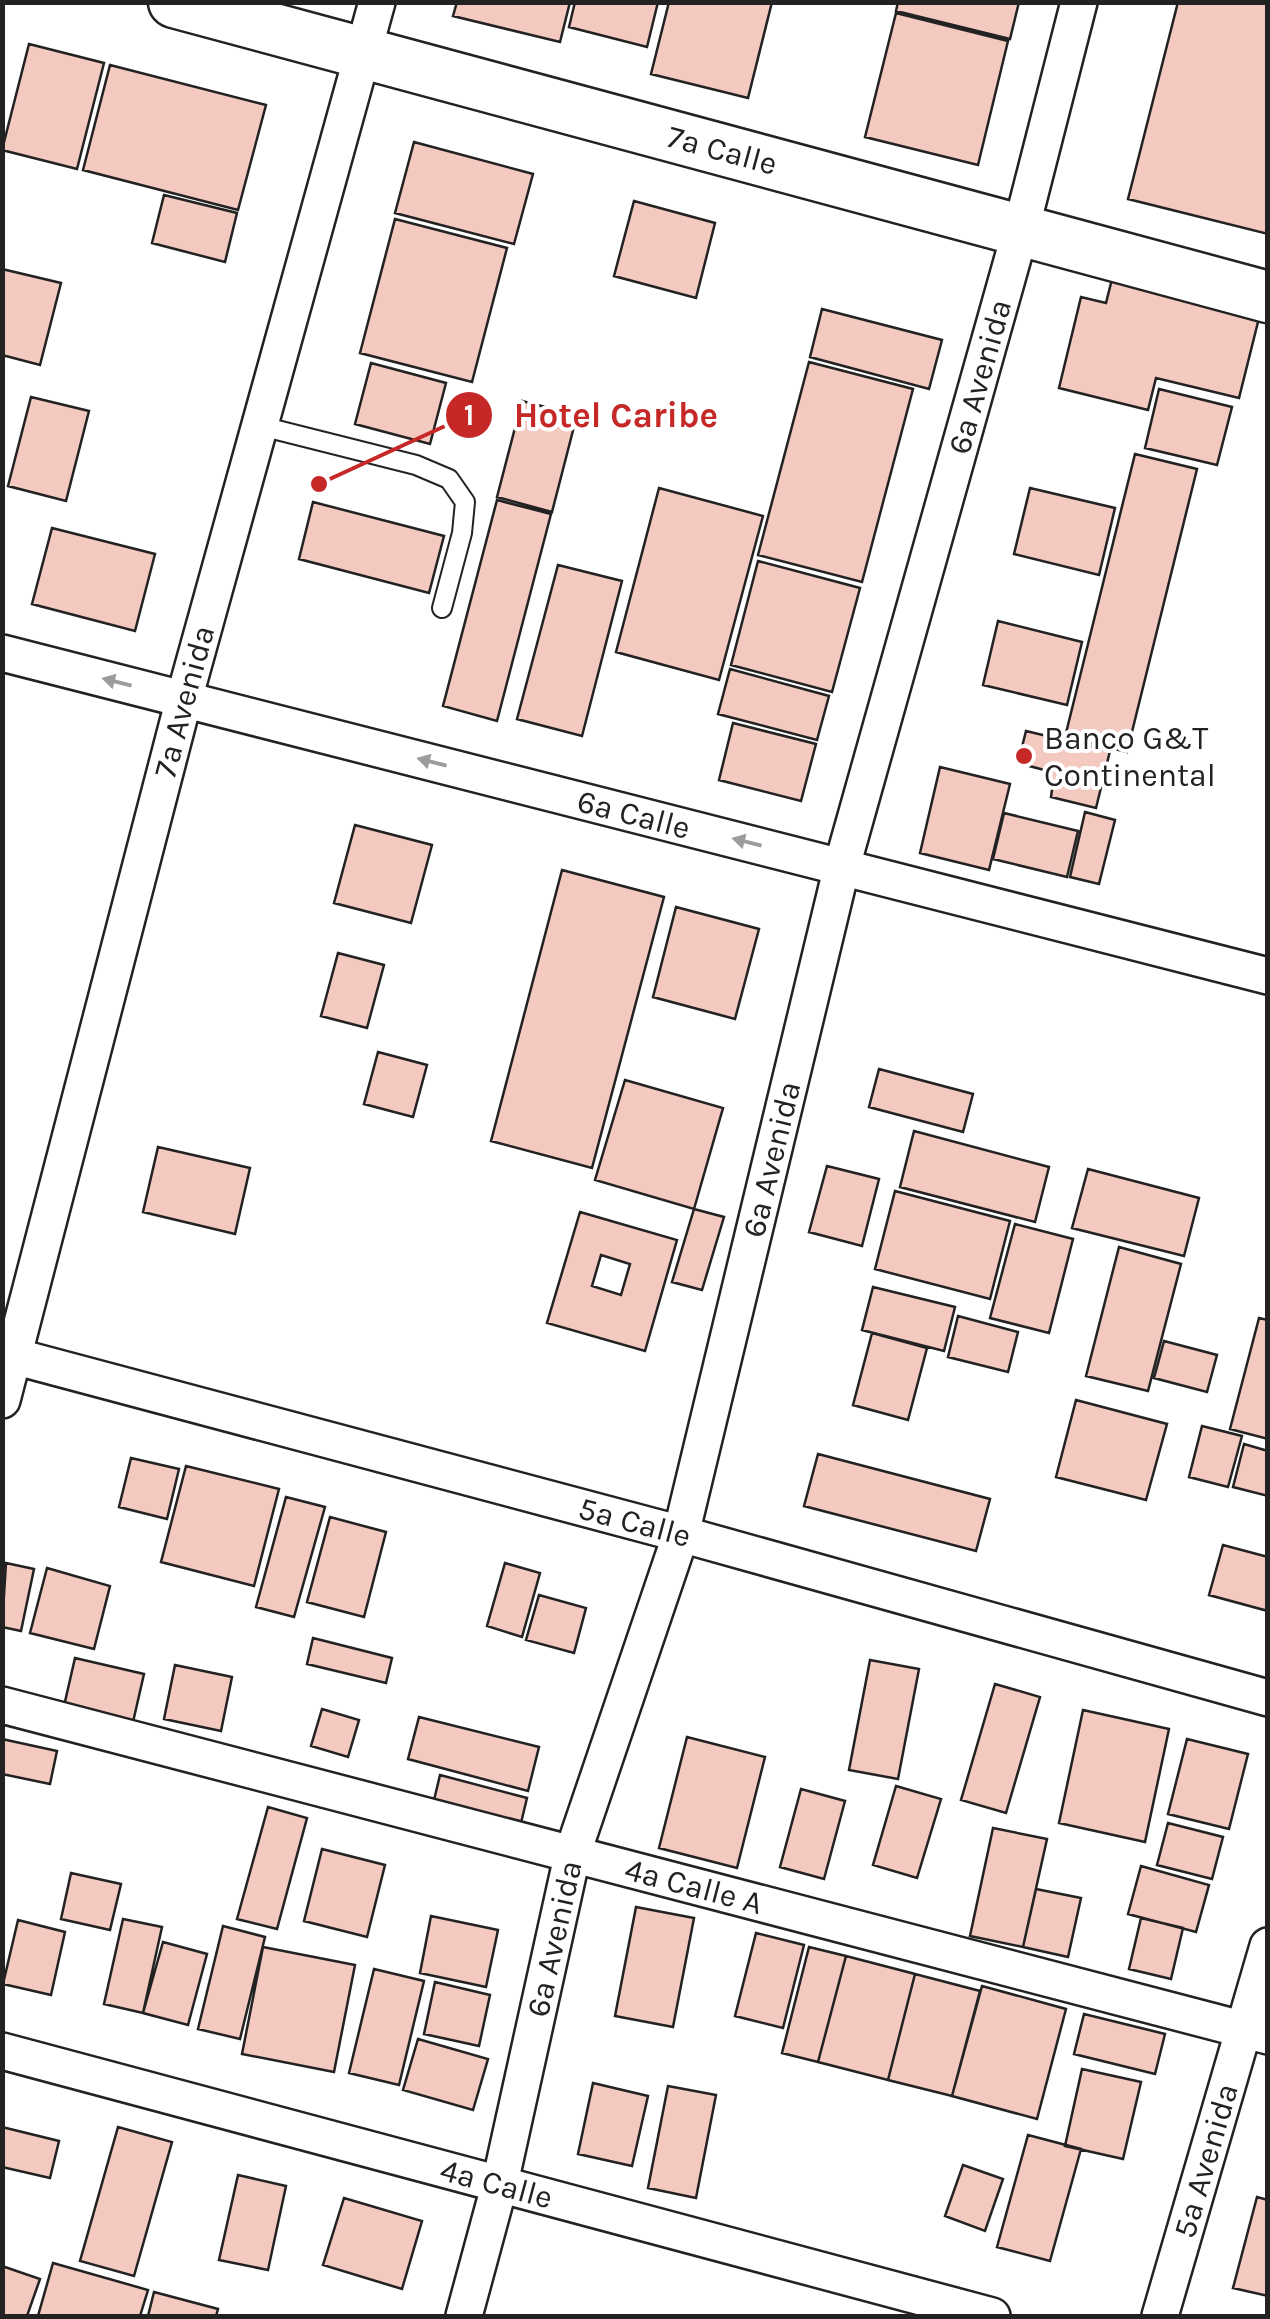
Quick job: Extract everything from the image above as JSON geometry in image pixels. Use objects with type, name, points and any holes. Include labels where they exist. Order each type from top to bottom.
[{"type":"street","name":"7a Calle","points":[[174,2],[1268,297]]},
{"type":"street","name":"7a Avenida","points":[[2,1400],[8,1355],[184,699],[378,2]]},
{"type":"street","name":"6a Avenida","points":[[464,2316],[500,2182],[573,1852],[681,1534],[842,866],[1021,229],[1079,2]]},
{"type":"street","name":"6a Calle","points":[[2,653],[1268,976]]},
{"type":"street","name":"5a Calle","points":[[8,1355],[681,1534],[1268,1698]]},
{"type":"street","name":"4a Calle A","points":[[2,1705],[1256,2033]]},
{"type":"street","name":"5a Avenida","points":[[1160,2316],[1256,2033],[1268,1946]]},
{"type":"street","name":"4a Calle","points":[[2,2052],[992,2316]]},
{"type":"lane","points":[[261,426],[416,465],[450,479],[465,502],[462,533],[442,608]]},
{"type":"building","points":[[457,2],[570,2],[560,42],[453,16]]},
{"type":"building","points":[[575,2],[658,2],[647,47],[569,27]]},
{"type":"building","points":[[669,2],[772,2],[748,98],[651,74]]},
{"type":"building","points":[[898,2],[1019,2],[1010,39],[896,11]]},
{"type":"building","points":[[1178,2],[1268,2],[1268,234],[1128,199]]},
{"type":"building","points":[[896,13],[1008,41],[978,165],[865,137]]},
{"type":"building","points":[[29,44],[104,63],[77,169],[2,150]]},
{"type":"building","points":[[110,65],[266,105],[238,210],[83,170]]},
{"type":"building","points":[[414,142],[533,174],[514,244],[395,213]]},
{"type":"building","points":[[164,195],[237,213],[225,262],[152,243]]},
{"type":"building","points":[[634,201],[715,223],[696,298],[614,276]]},
{"type":"building","points":[[395,219],[507,248],[472,382],[360,353]]},
{"type":"building","points":[[2,269],[61,283],[40,365],[2,355]]},
{"type":"building","points":[[1114,271],[1262,306],[1239,398],[1156,378],[1148,410],[1059,388],[1081,297],[1106,303]]},
{"type":"building","points":[[822,309],[942,340],[929,389],[810,357]]},
{"type":"building","points":[[809,362],[913,389],[862,582],[758,555]]},
{"type":"building","points":[[371,363],[446,383],[430,444],[355,424]]},
{"type":"building","points":[[1159,389],[1232,407],[1217,465],[1145,448]]},
{"type":"building","points":[[31,397],[89,411],[66,501],[8,486]]},
{"type":"building","points":[[522,401],[577,415],[552,512],[497,497]]},
{"type":"building","points":[[1135,454],[1197,469],[1127,752],[1065,737]]},
{"type":"building","points":[[659,488],[763,516],[719,680],[616,652]]},
{"type":"building","points":[[1030,488],[1115,508],[1099,575],[1014,554]]},
{"type":"building","points":[[497,500],[551,514],[497,721],[443,706]]},
{"type":"building","points":[[313,502],[444,536],[429,593],[299,559]]},
{"type":"building","points":[[52,528],[155,554],[135,631],[32,604]]},
{"type":"building","points":[[758,561],[860,588],[832,692],[731,665]]},
{"type":"building","points":[[558,565],[622,581],[582,736],[517,719]]},
{"type":"building","points":[[998,621],[1082,642],[1067,705],[983,685]]},
{"type":"building","points":[[730,669],[829,696],[817,740],[718,714]]},
{"type":"building","points":[[733,723],[816,744],[801,801],[719,780]]},
{"type":"building","points":[[1026,731],[1110,751],[1096,808],[1051,797],[1053,783],[1046,781],[1048,771],[1018,763]]},
{"type":"building","points":[[940,767],[1010,784],[989,870],[920,853]]},
{"type":"building","points":[[1085,812],[1115,820],[1099,884],[1070,877]]},
{"type":"building","points":[[1004,813],[1078,831],[1067,877],[993,859]]},
{"type":"building","points":[[355,825],[432,845],[411,923],[334,903]]},
{"type":"building","points":[[562,870],[664,897],[592,1168],[491,1141]]},
{"type":"building","points":[[676,907],[759,929],[735,1019],[653,997]]},
{"type":"building","points":[[338,953],[384,965],[367,1028],[321,1016]]},
{"type":"building","points":[[378,1052],[427,1065],[413,1117],[364,1104]]},
{"type":"building","points":[[879,1069],[973,1094],[963,1132],[869,1107]]},
{"type":"building","points":[[625,1080],[723,1108],[694,1209],[595,1180]]},
{"type":"building","points":[[914,1131],[1049,1167],[1035,1222],[900,1187]]},
{"type":"building","points":[[158,1147],[250,1168],[235,1234],[143,1212]]},
{"type":"building","points":[[827,1166],[879,1179],[862,1246],[809,1232]]},
{"type":"building","points":[[1088,1169],[1199,1198],[1184,1256],[1072,1228]]},
{"type":"building","points":[[895,1191],[1010,1221],[990,1299],[875,1269]]},
{"type":"building","points":[[694,1209],[724,1217],[702,1290],[672,1282]]},
{"type":"building","points":[[580,1212],[677,1240],[645,1351],[547,1323]],"holes":[[[601,1255],[630,1264],[621,1295],[592,1286]]]},
{"type":"building","points":[[1015,1224],[1073,1239],[1049,1333],[990,1318]]},
{"type":"building","points":[[1119,1247],[1181,1264],[1148,1391],[1086,1376]]},
{"type":"building","points":[[873,1287],[955,1307],[944,1351],[862,1330]]},
{"type":"building","points":[[958,1316],[1018,1332],[1008,1372],[948,1357]]},
{"type":"building","points":[[1259,1318],[1268,1320],[1268,1439],[1230,1429]]},
{"type":"building","points":[[872,1333],[927,1348],[908,1420],[853,1405]]},
{"type":"building","points":[[1164,1341],[1217,1355],[1207,1392],[1154,1378]]},
{"type":"building","points":[[1076,1400],[1167,1424],[1146,1500],[1056,1477]]},
{"type":"building","points":[[1202,1426],[1242,1436],[1228,1487],[1189,1477]]},
{"type":"building","points":[[1244,1444],[1268,1451],[1268,1496],[1233,1487]]},
{"type":"building","points":[[818,1454],[990,1499],[976,1551],[804,1506]]},
{"type":"building","points":[[131,1458],[179,1469],[167,1519],[119,1507]]},
{"type":"building","points":[[186,1466],[279,1489],[254,1586],[161,1562]]},
{"type":"building","points":[[286,1497],[325,1507],[294,1617],[256,1607]]},
{"type":"building","points":[[330,1517],[386,1532],[364,1617],[307,1602]]},
{"type":"building","points":[[1223,1545],[1268,1557],[1268,1611],[1209,1595]]},
{"type":"building","points":[[6,1563],[34,1569],[21,1631],[2,1627]]},
{"type":"building","points":[[505,1563],[540,1573],[522,1637],[487,1626]]},
{"type":"building","points":[[47,1568],[110,1586],[94,1649],[30,1633]]},
{"type":"building","points":[[539,1595],[586,1608],[574,1653],[526,1640]]},
{"type":"building","points":[[313,1638],[392,1658],[386,1683],[307,1664]]},
{"type":"building","points":[[75,1658],[144,1674],[133,1722],[64,1706]]},
{"type":"building","points":[[870,1660],[919,1669],[898,1779],[849,1770]]},
{"type":"building","points":[[175,1665],[232,1677],[221,1731],[164,1719]]},
{"type":"building","points":[[995,1684],[1040,1697],[1006,1813],[961,1800]]},
{"type":"building","points":[[322,1709],[359,1720],[348,1757],[311,1746]]},
{"type":"building","points":[[1083,1710],[1169,1729],[1145,1842],[1059,1823]]},
{"type":"building","points":[[419,1717],[539,1747],[528,1791],[408,1759]]},
{"type":"building","points":[[687,1737],[765,1757],[737,1868],[659,1848]]},
{"type":"building","points":[[2,1739],[57,1751],[50,1784],[2,1774]]},
{"type":"building","points":[[1187,1739],[1248,1754],[1229,1829],[1168,1814]]},
{"type":"building","points":[[440,1775],[527,1798],[521,1823],[434,1800]]},
{"type":"building","points":[[896,1786],[941,1799],[917,1878],[873,1865]]},
{"type":"building","points":[[801,1789],[845,1801],[824,1879],[780,1867]]},
{"type":"building","points":[[268,1807],[307,1818],[277,1929],[237,1919]]},
{"type":"building","points":[[1168,1823],[1223,1837],[1212,1879],[1157,1865]]},
{"type":"building","points":[[993,1828],[1047,1839],[1023,1947],[970,1936]]},
{"type":"building","points":[[322,1849],[385,1865],[367,1937],[304,1921]]},
{"type":"building","points":[[1141,1866],[1209,1885],[1196,1932],[1128,1914]]},
{"type":"building","points":[[71,1873],[121,1884],[110,1930],[61,1919]]},
{"type":"building","points":[[1036,1889],[1081,1898],[1068,1957],[1023,1947]]},
{"type":"building","points":[[636,1907],[694,1918],[673,2027],[615,2016]]},
{"type":"building","points":[[431,1916],[498,1930],[486,1987],[420,1973]]},
{"type":"building","points":[[1141,1918],[1183,1928],[1171,1979],[1129,1969]]},
{"type":"building","points":[[123,1919],[162,1927],[143,2013],[104,2004]]},
{"type":"building","points":[[18,1920],[65,1932],[51,1995],[3,1984]]},
{"type":"building","points":[[223,1926],[265,1937],[240,2039],[198,2029]]},
{"type":"building","points":[[756,1933],[804,1945],[783,2028],[735,2016]]},
{"type":"building","points":[[163,1942],[207,1954],[188,2025],[143,2013]]},
{"type":"building","points":[[263,1947],[355,1965],[334,2072],[242,2054]]},
{"type":"building","points":[[809,1947],[846,1956],[818,2062],[782,2053]]},
{"type":"building","points":[[846,1956],[915,1974],[888,2080],[818,2062]]},
{"type":"building","points":[[374,1969],[424,1981],[399,2085],[349,2073]]},
{"type":"building","points":[[915,1974],[980,1991],[952,2096],[888,2080]]},
{"type":"building","points":[[435,1982],[490,1995],[479,2046],[424,2034]]},
{"type":"building","points":[[982,1986],[1066,2009],[1037,2119],[952,2096]]},
{"type":"building","points":[[1084,2014],[1165,2034],[1155,2074],[1074,2054]]},
{"type":"building","points":[[418,2039],[488,2059],[473,2110],[403,2090]]},
{"type":"building","points":[[1082,2069],[1141,2082],[1123,2159],[1065,2146]]},
{"type":"building","points":[[593,2083],[648,2096],[632,2166],[578,2154]]},
{"type":"building","points":[[668,2086],[716,2095],[696,2198],[648,2188]]},
{"type":"building","points":[[2,2127],[59,2141],[50,2178],[2,2167]]},
{"type":"building","points":[[118,2127],[172,2142],[134,2276],[80,2261]]},
{"type":"building","points":[[1028,2135],[1081,2149],[1050,2261],[997,2247]]},
{"type":"building","points":[[963,2165],[1003,2179],[985,2231],[945,2216]]},
{"type":"building","points":[[238,2175],[286,2186],[268,2270],[219,2260]]},
{"type":"building","points":[[1257,2197],[1268,2200],[1268,2296],[1233,2288]]},
{"type":"building","points":[[344,2198],[422,2221],[402,2289],[323,2265]]},
{"type":"building","points":[[53,2263],[148,2290],[140,2316],[38,2316]]},
{"type":"building","points":[[2,2266],[40,2279],[27,2316],[2,2316]]},
{"type":"building","points":[[154,2292],[218,2309],[216,2316],[148,2316]]},
{"type":"place","name":"Hotel Caribe","points":[[319,484]]},
{"type":"place","name":"Banco G&T Continental","points":[[1024,756]]}]
